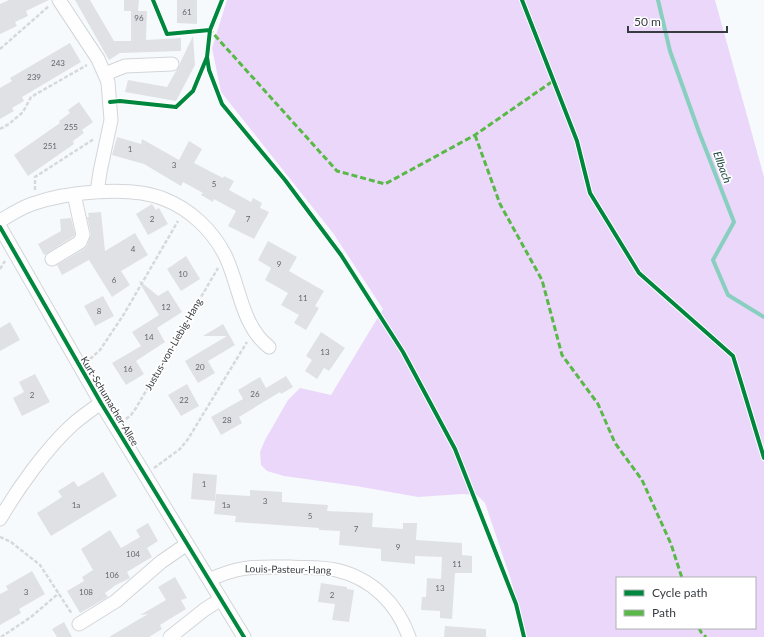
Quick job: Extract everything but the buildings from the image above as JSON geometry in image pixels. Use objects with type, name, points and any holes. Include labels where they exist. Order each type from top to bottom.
[{"type":"street","points":[[55,2],[98,59],[108,82],[111,120],[97,192]]},
{"type":"street","points":[[105,74],[125,66],[172,64]]},
{"type":"street","points":[[0,220],[17,210],[34,203],[74,194],[126,191],[164,198],[185,209],[210,233],[225,256],[247,318],[260,340],[269,347]]},
{"type":"street","points":[[52,259],[80,242],[83,235],[74,194]]},
{"type":"street","name":"Kurt-Schumacher-Allee","points":[[0,227],[101,403],[244,637]]},
{"type":"street","points":[[0,519],[25,481],[54,444],[71,426],[101,403]]},
{"type":"street","points":[[79,624],[116,601],[161,562],[187,544]]},
{"type":"street","name":"Louis-Pasteur-Hang","points":[[209,580],[230,571],[252,567],[321,568],[355,575],[372,584],[387,599],[399,615],[409,637]]},
{"type":"street","points":[[170,637],[204,610],[221,599]]},
{"type":"path","points":[[0,49],[55,2]]},
{"type":"path","points":[[0,129],[23,112],[31,97],[98,59]]},
{"type":"path","points":[[34,203],[36,177],[109,128]]},
{"type":"path","points":[[80,367],[100,350],[124,314],[185,209]]},
{"type":"path","points":[[145,474],[180,448],[188,439],[254,331]]},
{"type":"path","points":[[0,537],[11,542],[40,565],[79,624]]},
{"type":"path","points":[[1,637],[31,617],[59,593]]},
{"type":"shaded area","points":[[227,0],[715,0],[764,177],[764,637],[527,637],[510,577],[485,503],[477,495],[462,494],[418,497],[356,486],[284,476],[267,471],[261,465],[260,452],[265,440],[288,400],[300,388],[331,395],[383,309],[333,233],[221,92],[212,48]]},
{"type":"waterway","name":"Ellbach","points":[[658,0],[670,51],[699,132],[734,222],[713,260],[728,295],[764,317]]},
{"type":"marked path","points":[[208,31],[210,30],[337,171],[385,184],[475,135],[553,81]]},
{"type":"marked path","points":[[475,135],[500,204],[542,280],[562,355],[598,404],[615,443],[642,480],[671,544],[682,577]]},
{"type":"marked path","points":[[700,629],[706,637]]},
{"type":"cycle path","points":[[153,0],[167,34],[210,30]]},
{"type":"cycle path","points":[[110,102],[120,101],[176,107],[193,91],[207,57],[210,30],[222,0]]},
{"type":"cycle path","points":[[522,0],[577,141],[590,193],[639,273],[733,356],[764,458]]},
{"type":"cycle path","points":[[207,57],[209,70],[222,104],[285,180],[341,255],[403,352],[455,449],[516,604],[524,637]]},
{"type":"cycle path","points":[[0,227],[101,403],[244,637]]}]
